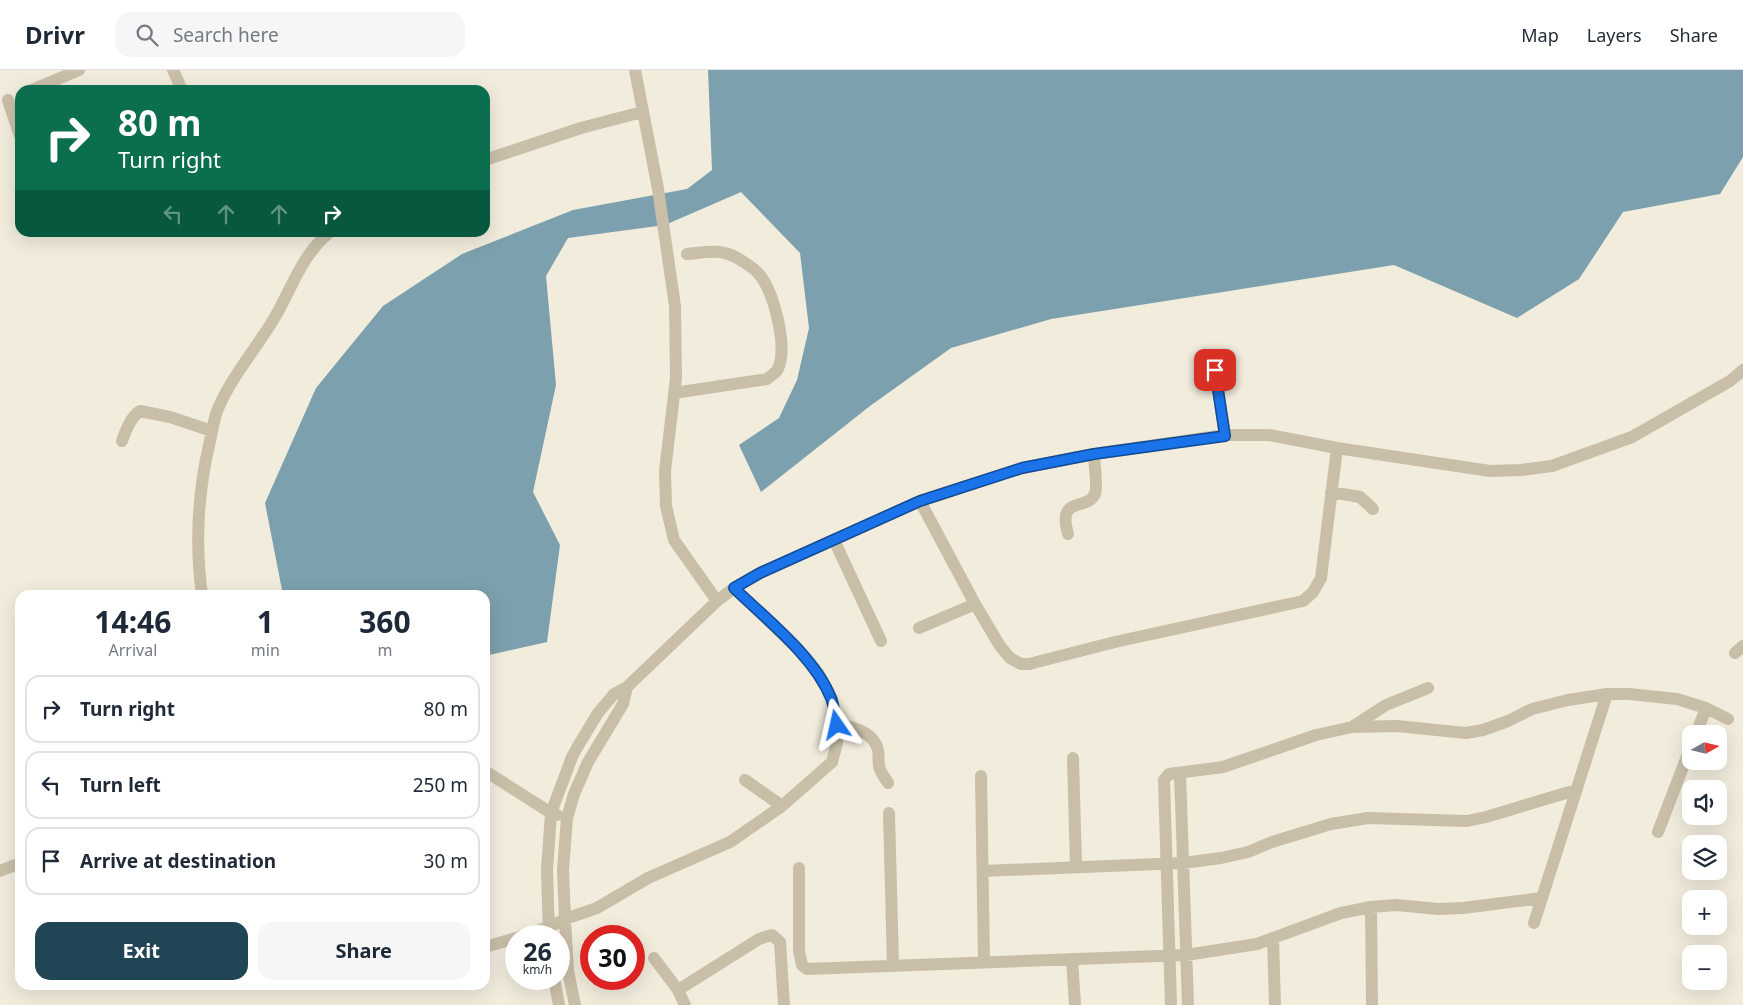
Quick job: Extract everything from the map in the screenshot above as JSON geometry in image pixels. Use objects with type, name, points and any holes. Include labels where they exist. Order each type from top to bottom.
[{"type":"street","points":[[41,85],[61,74],[79,70]]},
{"type":"street","points":[[173,70],[180,85]]},
{"type":"street","points":[[635,70],[658,190],[676,306],[676,378],[665,471],[666,506],[674,540],[717,601]]},
{"type":"street","points":[[4,102],[15,125]]},
{"type":"street","points":[[490,158],[581,128],[642,112]]},
{"type":"street","points":[[202,590],[197,530],[205,462],[217,412],[230,384],[275,317],[302,264],[324,237]]},
{"type":"street","points":[[674,393],[767,379],[778,370],[782,354],[779,327],[770,295],[758,273],[739,259],[718,251],[687,254]]},
{"type":"street","points":[[1215,370],[1225,436]]},
{"type":"street","points":[[549,925],[546,870],[551,812],[572,756],[578,746],[598,713],[614,694],[627,687],[717,601],[734,588],[760,573],[920,501],[1022,468],[1094,454],[1225,436],[1269,435],[1337,448],[1490,471],[1552,466],[1632,437],[1730,381],[1743,370]]},
{"type":"street","points":[[122,442],[129,423],[134,415],[140,411],[170,416],[212,430]]},
{"type":"street","points":[[920,501],[975,604],[1000,646],[1010,658],[1021,664],[1029,664],[1115,642],[1302,601],[1314,592],[1321,578],[1337,448]]},
{"type":"street","points":[[1068,534],[1065,524],[1068,511],[1076,505],[1091,500],[1096,492],[1094,454]]},
{"type":"street","points":[[1331,492],[1360,497],[1373,509]]},
{"type":"street","points":[[834,540],[881,641]]},
{"type":"street","points":[[556,925],[564,918],[597,908],[648,878],[730,842],[782,806],[832,762],[837,743],[837,725],[832,699],[819,674],[798,649],[734,588]]},
{"type":"street","points":[[919,628],[975,604]]},
{"type":"street","points":[[576,1005],[568,971],[564,918],[563,870],[567,818],[574,794],[588,762],[623,704],[627,687]]},
{"type":"street","points":[[1352,727],[1386,705],[1428,688]]},
{"type":"street","points":[[1534,924],[1607,694]]},
{"type":"street","points":[[1171,1005],[1164,780],[1174,773],[1223,767],[1316,735],[1352,727],[1397,726],[1466,733],[1483,730],[1508,721],[1532,709],[1568,700],[1607,694],[1629,694],[1677,699],[1706,708],[1728,719]]},
{"type":"street","points":[[1699,725],[1706,708]]},
{"type":"street","points":[[837,725],[849,726],[862,731],[873,740],[878,748],[879,766],[888,783]]},
{"type":"street","points":[[1073,758],[1076,866]]},
{"type":"street","points":[[1658,832],[1682,769]]},
{"type":"street","points":[[1174,773],[1183,863],[1188,1005]]},
{"type":"street","points":[[490,774],[551,812],[567,818]]},
{"type":"street","points":[[981,776],[984,962]]},
{"type":"street","points":[[745,780],[782,806]]},
{"type":"street","points":[[983,871],[1167,862],[1183,863],[1221,858],[1248,852],[1272,842],[1332,824],[1368,818],[1467,821],[1502,813],[1576,790]]},
{"type":"street","points":[[889,813],[893,966]]},
{"type":"street","points":[[0,871],[15,866]]},
{"type":"street","points":[[799,868],[799,951],[802,965],[807,969],[1186,955],[1257,944],[1341,913],[1370,908],[1396,905],[1438,909],[1463,908],[1542,898]]},
{"type":"street","points":[[1370,908],[1372,1005]]},
{"type":"street","points":[[678,990],[759,939],[772,935],[780,942],[784,1005]]},
{"type":"street","points":[[1273,938],[1276,1005]]},
{"type":"street","points":[[490,946],[505,942]]},
{"type":"street","points":[[654,958],[678,990],[686,1005]]},
{"type":"street","points":[[1072,959],[1075,1005]]},
{"type":"street","points":[[556,990],[559,1005]]},
{"type":"water","points":[[708,70],[1743,70],[1743,157],[1720,194],[1623,212],[1579,279],[1517,318],[1394,265],[1051,319],[951,348],[870,406],[761,492],[739,445],[779,418],[797,380],[809,328],[800,253],[741,192],[665,225],[568,238],[546,276],[556,385],[533,492],[560,545],[547,642],[490,655],[490,590],[282,590],[265,503],[316,388],[383,306],[462,254],[573,210],[687,189],[712,170]]},
{"type":"route","points":[[837,725],[832,699],[819,674],[798,649],[734,588],[760,573],[920,501],[980,481],[1022,468],[1094,454],[1225,436],[1215,370]]}]
